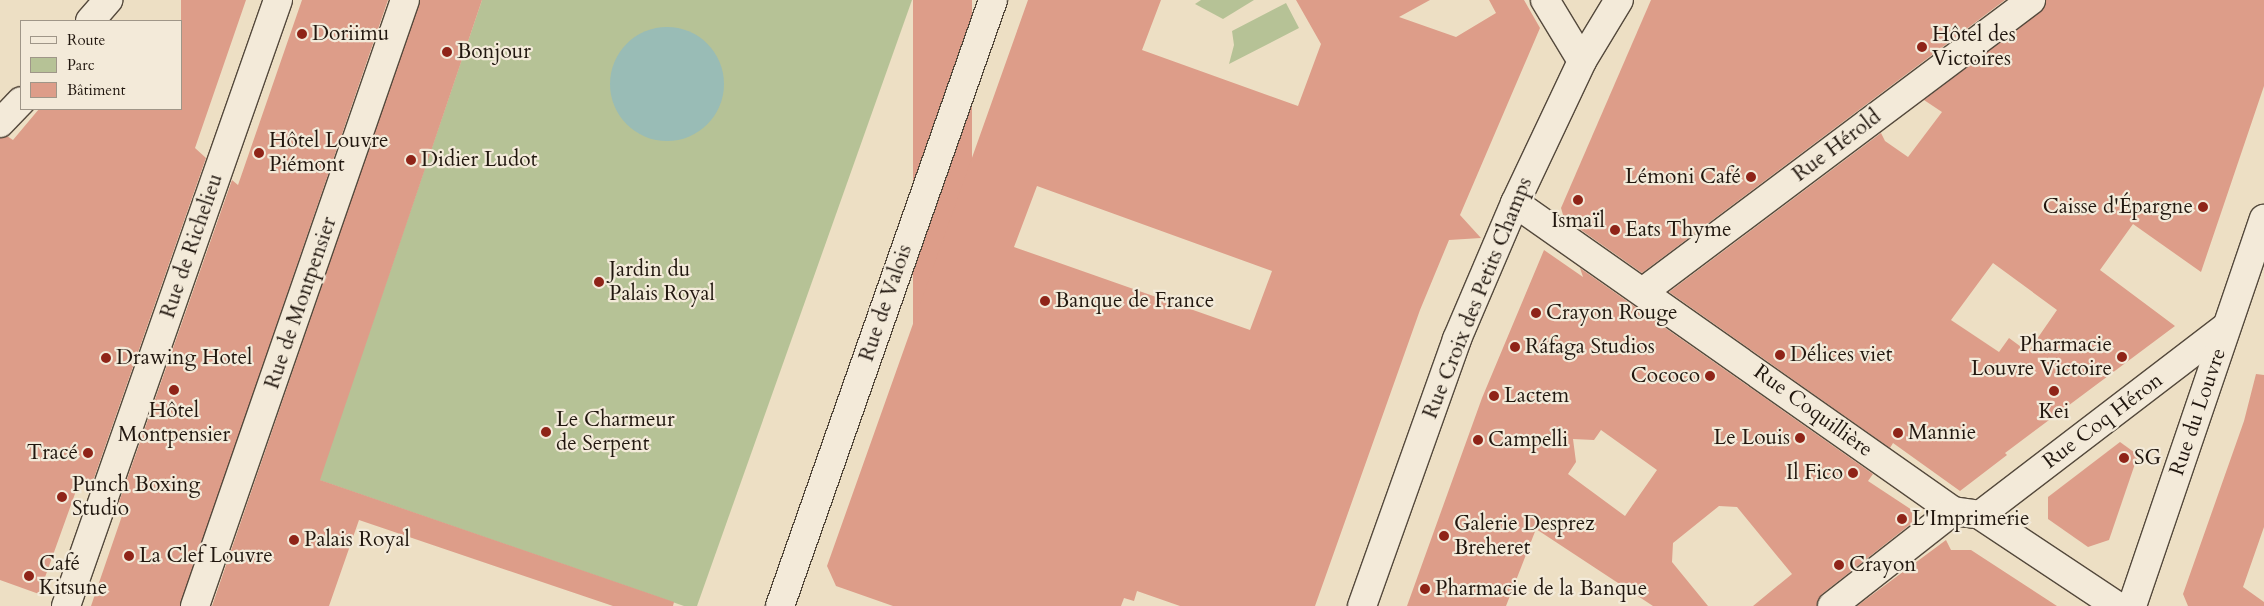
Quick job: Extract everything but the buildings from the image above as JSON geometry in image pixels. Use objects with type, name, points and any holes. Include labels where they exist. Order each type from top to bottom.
[{"type":"street","points":[[91,20],[108,0]]},
{"type":"street","name":"Rue de Richelieu","points":[[66,606],[278,0]]},
{"type":"street","name":"Rue de Montpensier","points":[[195,606],[405,0]]},
{"type":"street","name":"Rue de Valois","points":[[780,606],[993,0]]},
{"type":"street","points":[[1545,0],[1582,61]]},
{"type":"street","name":"Rue Croix des Petits Champs","points":[[1362,606],[1457,339],[1515,203],[1582,61],[1619,0]]},
{"type":"street","name":"Rue Hérold","points":[[1644,291],[2031,0]]},
{"type":"street","points":[[0,123],[20,102]]},
{"type":"street","name":"Rue Coquillière","points":[[1515,203],[1644,291],[1953,511],[1980,515],[2117,606]]},
{"type":"street","name":"Rue du Louvre","points":[[2132,606],[2264,219]]},
{"type":"street","name":"Rue Coq Héron","points":[[1980,515],[2226,327]]},
{"type":"street","points":[[1832,606],[1953,511]]},
{"type":"green space","name":"Jardin du Palais Royal","points":[[482,0],[912,0],[697,606],[684,606],[319,480]]},
{"type":"green space","points":[[1201,0],[1254,0],[1223,19],[1195,4]]},
{"type":"green space","points":[[1286,3],[1299,28],[1229,64],[1234,45],[1232,31]]},
{"type":"water","points":[[667,27],[689,31],[699,36],[715,52],[720,62],[724,84],[720,106],[715,116],[699,132],[689,137],[667,141],[645,137],[635,132],[619,116],[614,106],[610,84],[614,62],[619,52],[635,36],[645,31]]},
{"type":"place","name":"Doriimu","points":[[302,34]]},
{"type":"place","name":"Hôtel des Victoires","points":[[1922,47]]},
{"type":"place","name":"Bonjour","points":[[447,52]]},
{"type":"place","name":"Hôtel Louvre Piémont","points":[[259,153]]},
{"type":"place","name":"Didier Ludot","points":[[411,160]]},
{"type":"place","name":"Lémoni Café","points":[[1751,177]]},
{"type":"place","name":"Ismaïl","points":[[1578,200]]},
{"type":"place","name":"Caisse d'Épargne","points":[[2203,207]]},
{"type":"place","name":"Eats Thyme","points":[[1615,230]]},
{"type":"place","name":"Jardin du Palais Royal","points":[[599,282]]},
{"type":"place","name":"Banque de France","points":[[1045,301]]},
{"type":"place","name":"Crayon Rouge","points":[[1536,313]]},
{"type":"place","name":"Ráfaga Studios","points":[[1515,347]]},
{"type":"place","name":"Délices viet","points":[[1780,355]]},
{"type":"place","name":"Pharmacie Louvre Victoire","points":[[2122,357]]},
{"type":"place","name":"Drawing Hotel","points":[[106,358]]},
{"type":"place","name":"Cococo","points":[[1710,376]]},
{"type":"place","name":"Hôtel Montpensier","points":[[174,390]]},
{"type":"place","name":"Kei","points":[[2054,391]]},
{"type":"place","name":"Lactem","points":[[1494,396]]},
{"type":"place","name":"Le Charmeur de Serpent","points":[[546,432]]},
{"type":"place","name":"Mannie","points":[[1898,433]]},
{"type":"place","name":"Le Louis","points":[[1800,438]]},
{"type":"place","name":"Campelli","points":[[1478,440]]},
{"type":"place","name":"Tracé","points":[[88,453]]},
{"type":"place","name":"SG","points":[[2124,458]]},
{"type":"place","name":"Il Fico","points":[[1853,473]]},
{"type":"place","name":"Punch Boxing Studio","points":[[62,497]]},
{"type":"place","name":"L'Imprimerie","points":[[1902,519]]},
{"type":"place","name":"Galerie Desprez Breheret","points":[[1444,536]]},
{"type":"place","name":"Palais Royal","points":[[294,540]]},
{"type":"place","name":"La Clef Louvre","points":[[129,556]]},
{"type":"place","name":"Crayon","points":[[1839,565]]},
{"type":"place","name":"Café Kitsune","points":[[29,576]]},
{"type":"place","name":"Pharmacie de la Banque","points":[[1425,589]]}]
